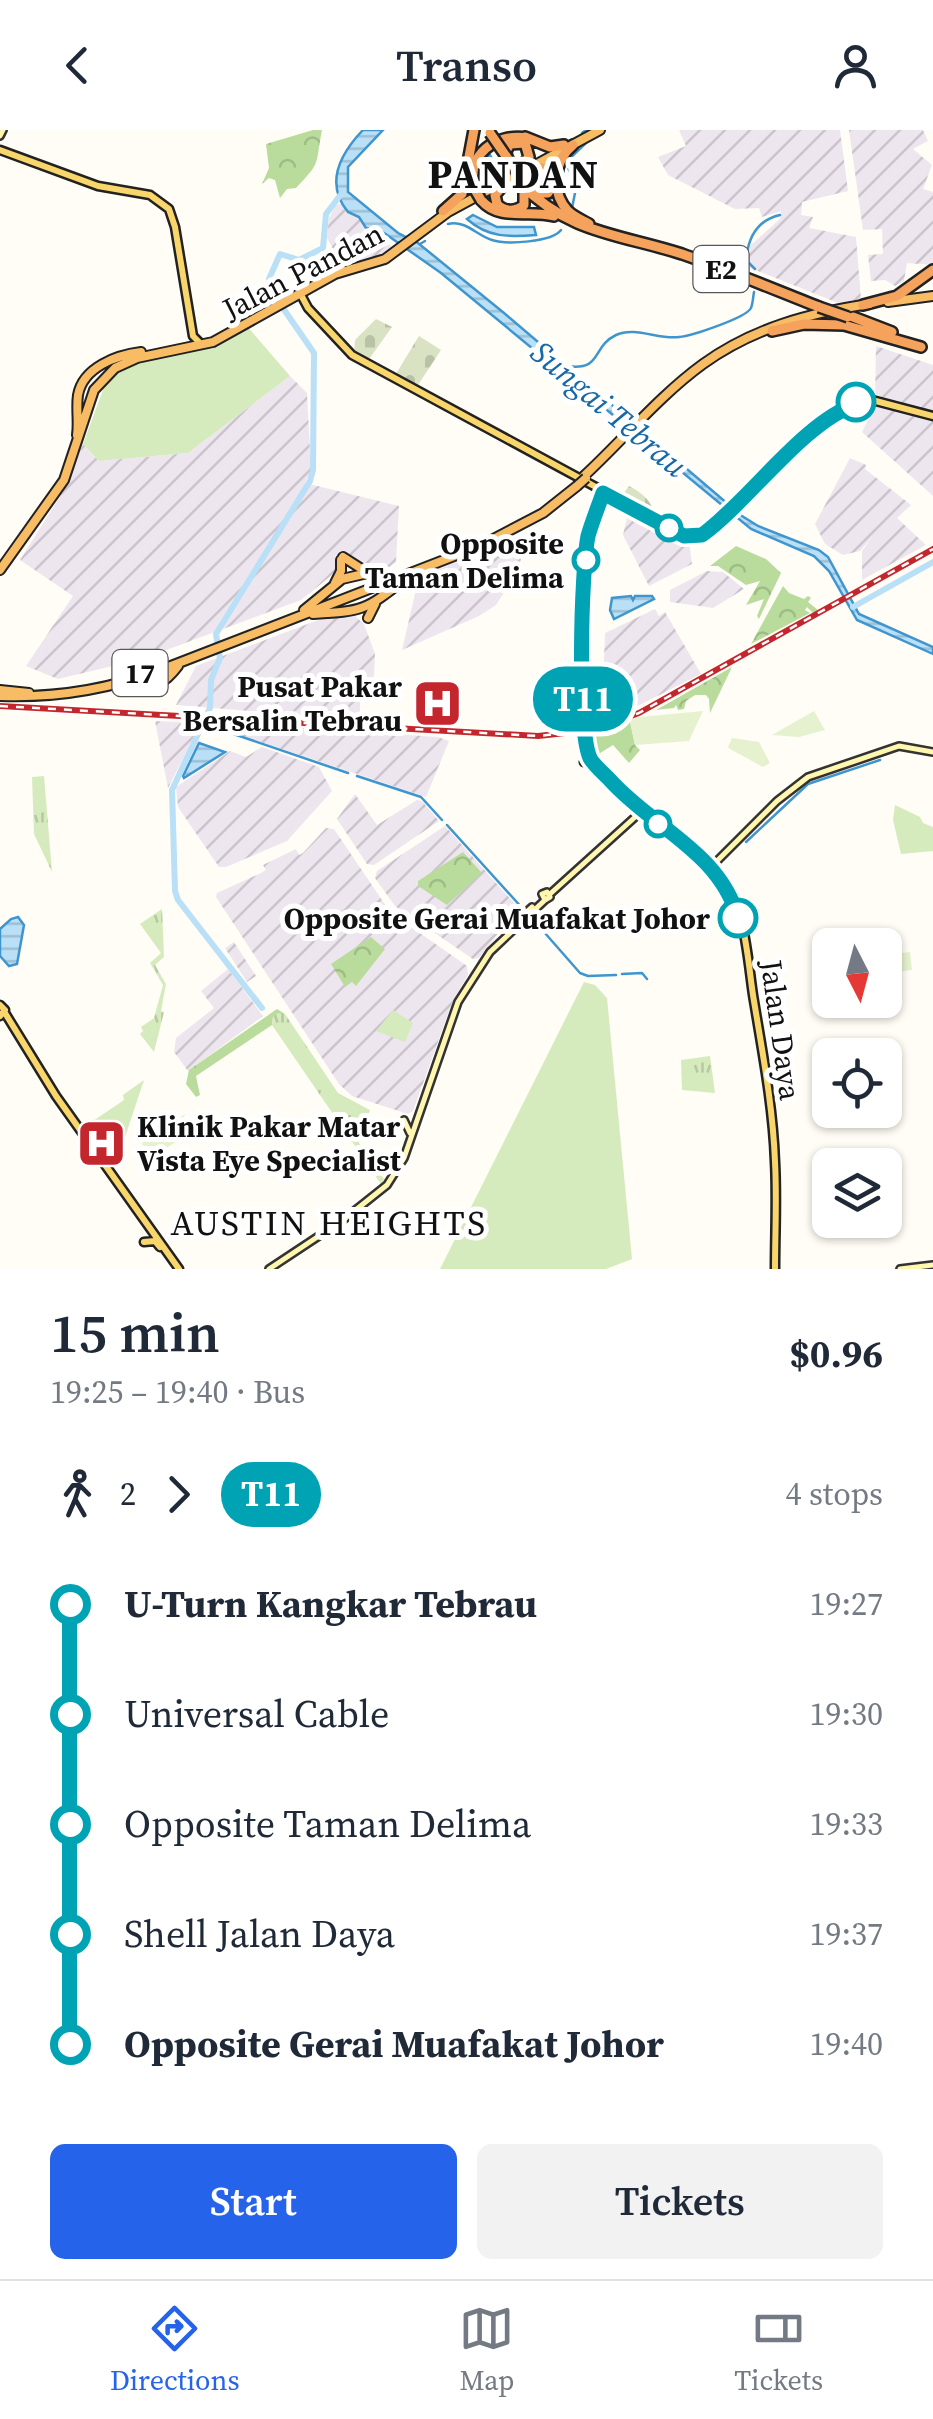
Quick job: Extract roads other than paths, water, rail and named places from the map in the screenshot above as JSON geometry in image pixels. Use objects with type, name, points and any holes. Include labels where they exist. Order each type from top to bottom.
[{"type":"highway","points":[[443,211],[462,192],[474,130]]},
{"type":"highway","name":"Jalan Pandan","points":[[413,236],[448,212],[534,168],[596,130]]},
{"type":"highway","points":[[490,132],[548,146],[569,145]]},
{"type":"highway","points":[[490,132],[515,168]]},
{"type":"highway","points":[[490,132],[525,186],[524,205],[505,210],[497,204],[495,195],[505,183]]},
{"type":"highway","points":[[527,141],[504,138],[485,148],[473,168],[474,188],[481,200],[501,213],[544,213],[580,226]]},
{"type":"highway","points":[[515,168],[506,154],[508,146],[527,141]]},
{"type":"highway","points":[[515,168],[530,156],[527,141]]},
{"type":"highway","points":[[569,145],[557,164],[561,199],[570,213],[601,230]]},
{"type":"highway","name":"Jalan Pandan","points":[[81,385],[96,369],[120,356],[199,342],[344,270],[378,262],[443,211],[515,168],[569,145]]},
{"type":"highway","name":"E2","points":[[515,168],[525,186],[546,206],[580,226],[690,257],[822,306]]},
{"type":"highway","points":[[525,186],[545,194],[554,185],[548,168],[534,168]]},
{"type":"highway","name":"E2","points":[[525,186],[560,213],[601,230],[673,248],[933,350]]},
{"type":"highway","name":"Jalan Pandan","points":[[94,390],[123,363],[202,346],[332,272],[377,260],[399,247]]},
{"type":"highway","points":[[864,305],[897,296],[933,270]]},
{"type":"highway","name":"17","points":[[304,612],[415,572],[514,530],[576,485],[700,366],[752,335],[804,316],[933,298]]},
{"type":"highway","name":"17","points":[[642,423],[703,370],[772,331],[818,316],[933,298]]},
{"type":"highway","name":"E2","points":[[850,317],[933,350]]},
{"type":"highway","points":[[772,331],[804,324],[844,325],[921,347]]},
{"type":"highway","points":[[81,385],[85,396],[94,390]]},
{"type":"highway","points":[[81,385],[83,410]]},
{"type":"highway","points":[[10,573],[2,564],[60,482],[83,410],[94,390]]},
{"type":"highway","name":"17","points":[[0,695],[64,691],[109,683],[217,646],[510,526],[576,485]]},
{"type":"highway","points":[[332,586],[340,574],[342,559],[368,572]]},
{"type":"highway","points":[[304,612],[349,613],[366,618],[375,604],[415,572]]},
{"type":"highway","points":[[304,612],[351,574],[392,576]]},
{"type":"highway","points":[[349,613],[375,604]]},
{"type":"highway","name":"17","points":[[0,695],[40,700],[124,684],[217,646]]},
{"type":"main road","points":[[1,151],[58,173]]},
{"type":"main road","points":[[1,151],[96,188],[141,195],[162,205],[172,228],[194,338],[199,342]]},
{"type":"main road","points":[[300,293],[318,321],[350,356],[690,538],[702,535],[725,515],[844,406],[852,394],[933,417]]},
{"type":"main road","points":[[281,302],[304,303]]},
{"type":"main road","points":[[187,346],[188,313]]},
{"type":"main road","points":[[826,422],[846,408],[866,403],[933,417]]},
{"type":"main road","points":[[591,759],[585,724],[583,602],[588,540],[604,495]]},
{"type":"main road","points":[[714,864],[803,782],[900,748],[933,754]]},
{"type":"main road","name":"Jalan Daya","points":[[591,759],[641,811],[714,864],[737,914],[767,1097],[773,1269]]},
{"type":"main road","name":"Jalan Daya","points":[[591,759],[641,811],[714,864]]},
{"type":"main road","points":[[626,793],[657,819]]},
{"type":"main road","points":[[266,1269],[321,1234],[384,1184],[401,1157],[452,1009],[475,962],[641,811]]},
{"type":"main road","points":[[266,1269],[384,1188],[399,1171],[458,1002],[490,952],[546,896]]},
{"type":"main road","points":[[472,973],[475,962]]},
{"type":"main road","points":[[12,1002],[7,1012],[2,1015],[12,1002]]},
{"type":"main road","points":[[2,1015],[126,1205],[177,1269]]},
{"type":"main road","points":[[410,1132],[404,1119],[416,1114]]},
{"type":"main road","points":[[100,1164],[177,1269]]},
{"type":"main road","points":[[321,1234],[334,1223]]},
{"type":"main road","points":[[144,1242],[155,1241],[161,1247]]},
{"type":"main road","points":[[900,1269],[933,1265]]},
{"type":"water","name":"Sungai Tebrau","points":[[363,130],[383,130],[348,167],[348,192],[504,313],[742,516],[828,557],[859,614],[933,647],[933,654],[857,620],[829,571],[814,556],[751,529],[441,273],[378,229],[366,228],[359,217],[348,212],[336,179],[342,158]]},
{"type":"water","points":[[490,155],[499,173],[480,184],[481,160]]},
{"type":"water","points":[[473,215],[497,227],[534,227],[536,235],[491,233],[467,219]]},
{"type":"water","points":[[631,596],[633,600],[635,596],[654,599],[614,619],[610,610],[612,598]]},
{"type":"water","points":[[199,743],[225,752],[184,778],[183,776]]},
{"type":"water","points":[[18,917],[24,925],[17,964],[9,966],[0,956],[0,929]]},
{"type":"waterway","points":[[582,133],[586,130]]},
{"type":"waterway","points":[[572,208],[576,188],[566,162],[586,143]]},
{"type":"waterway","points":[[262,1008],[178,900],[172,790],[210,708],[211,680],[220,658],[216,634],[310,481],[314,353],[276,298],[269,279],[280,254],[299,260],[323,248],[326,214],[342,193]]},
{"type":"waterway","points":[[755,269],[746,260],[752,237],[765,221],[780,215]]},
{"type":"waterway","points":[[448,224],[460,224],[492,240],[508,242],[539,240],[561,230]]},
{"type":"waterway","points":[[420,244],[425,241]]},
{"type":"waterway","name":"Sungai Tebrau","points":[[567,366],[592,362],[608,340],[623,333],[679,337],[729,321],[751,308],[754,292]]},
{"type":"waterway","points":[[853,607],[933,562]]},
{"type":"waterway","points":[[204,724],[348,773]]},
{"type":"waterway","points":[[746,842],[808,784],[880,760]]},
{"type":"waterway","points":[[357,776],[421,797],[442,820]]},
{"type":"waterway","points":[[447,825],[524,910]]},
{"type":"waterway","points":[[530,916],[580,973],[616,975]]},
{"type":"waterway","points":[[622,974],[642,973],[647,979]]},
{"type":"railway","points":[[0,706],[538,736],[593,730],[639,713],[933,549]]},
{"type":"place","name":"Opposite Taman Delima","points":[[586,560]]},
{"type":"place","name":"Pusat Pakar Bersalin Tebrau","points":[[437,703]]},
{"type":"place","name":"Opposite Gerai Muafakat Johor","points":[[738,918]]},
{"type":"place","name":"Klinik Pakar Matar Vista Eye Specialist","points":[[102,1143]]},
{"type":"district","name":"PANDAN","points":[[514,174]]},
{"type":"district","name":"AUSTIN HEIGHTS","points":[[329,1223]]}]
